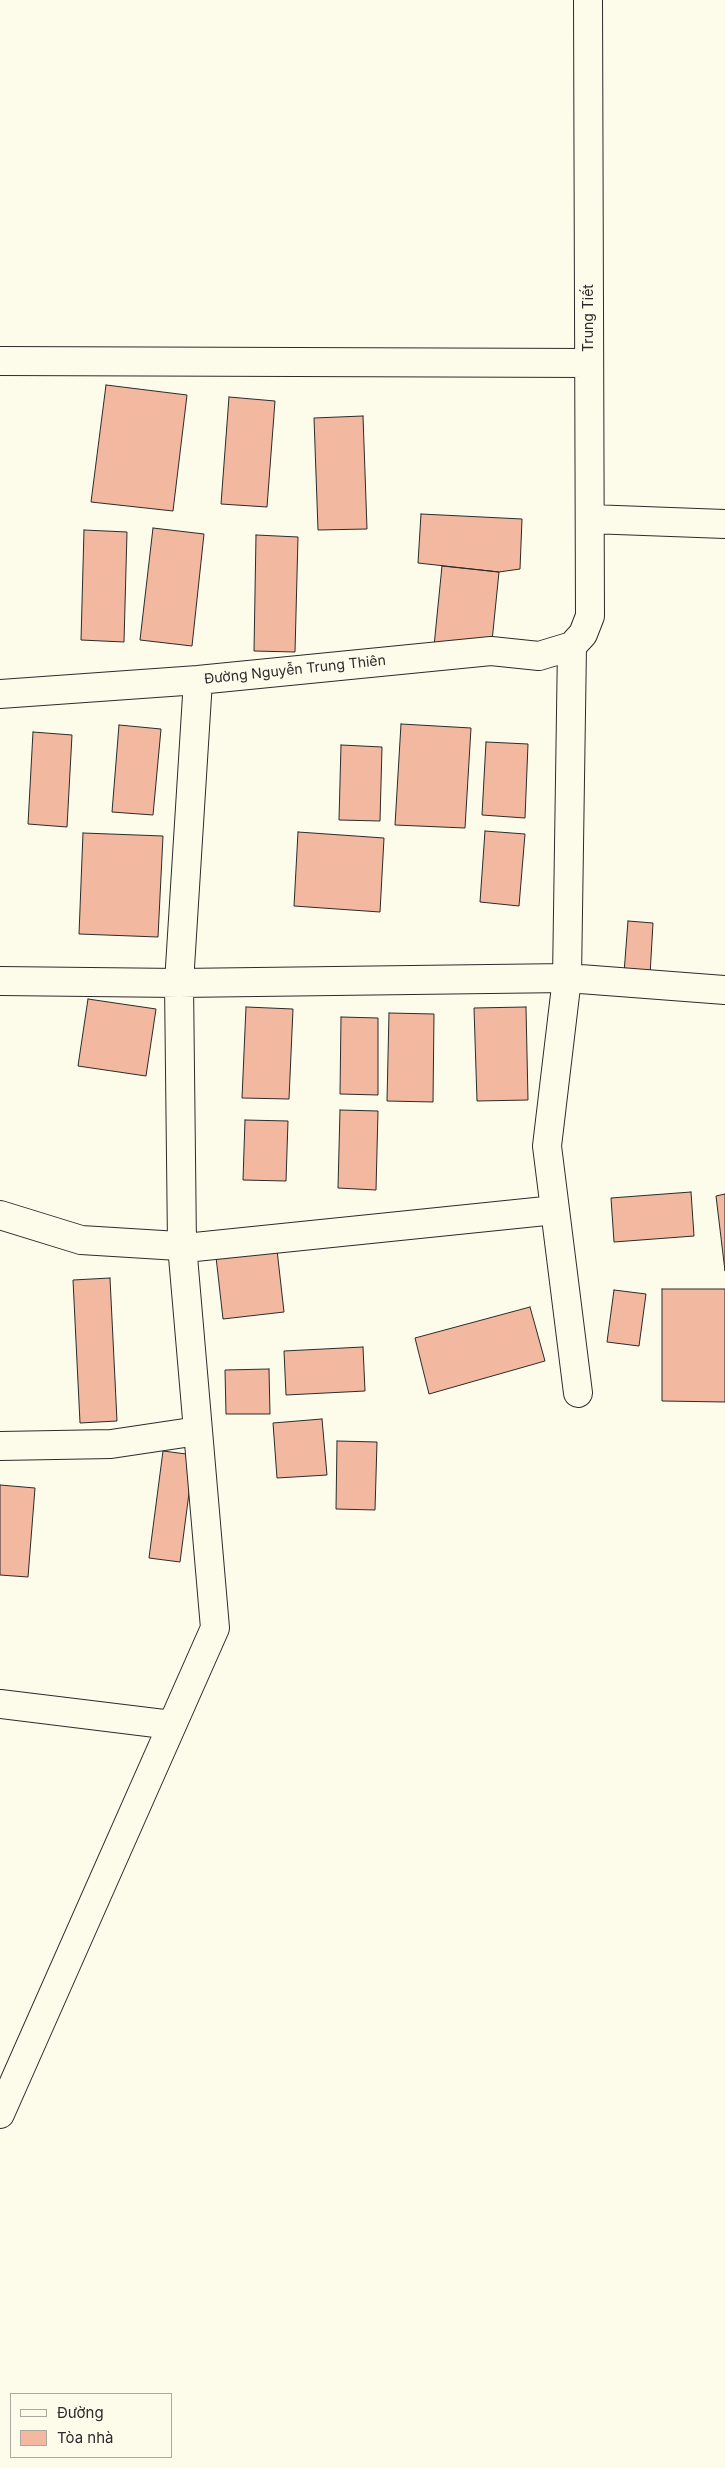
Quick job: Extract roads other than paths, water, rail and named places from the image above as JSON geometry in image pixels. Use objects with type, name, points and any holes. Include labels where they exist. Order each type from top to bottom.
[{"type":"street","name":"Trung Tiết","points":[[578,1393],[547,1146],[567,978],[577,640],[590,616],[588,0]]},
{"type":"street","points":[[0,361],[589,363]]},
{"type":"street","points":[[590,519],[725,524]]},
{"type":"street","name":"Đường Nguyễn Trung Thiên","points":[[0,694],[198,680],[491,651],[539,656],[577,640]]},
{"type":"street","points":[[0,2114],[215,1628],[182,1245],[179,983],[198,680]]},
{"type":"street","points":[[0,981],[179,983],[567,978],[725,990]]},
{"type":"street","points":[[0,1215],[81,1240],[195,1246],[555,1210]]},
{"type":"street","points":[[0,1446],[111,1444],[198,1431]]},
{"type":"street","points":[[0,1704],[172,1725]]}]
